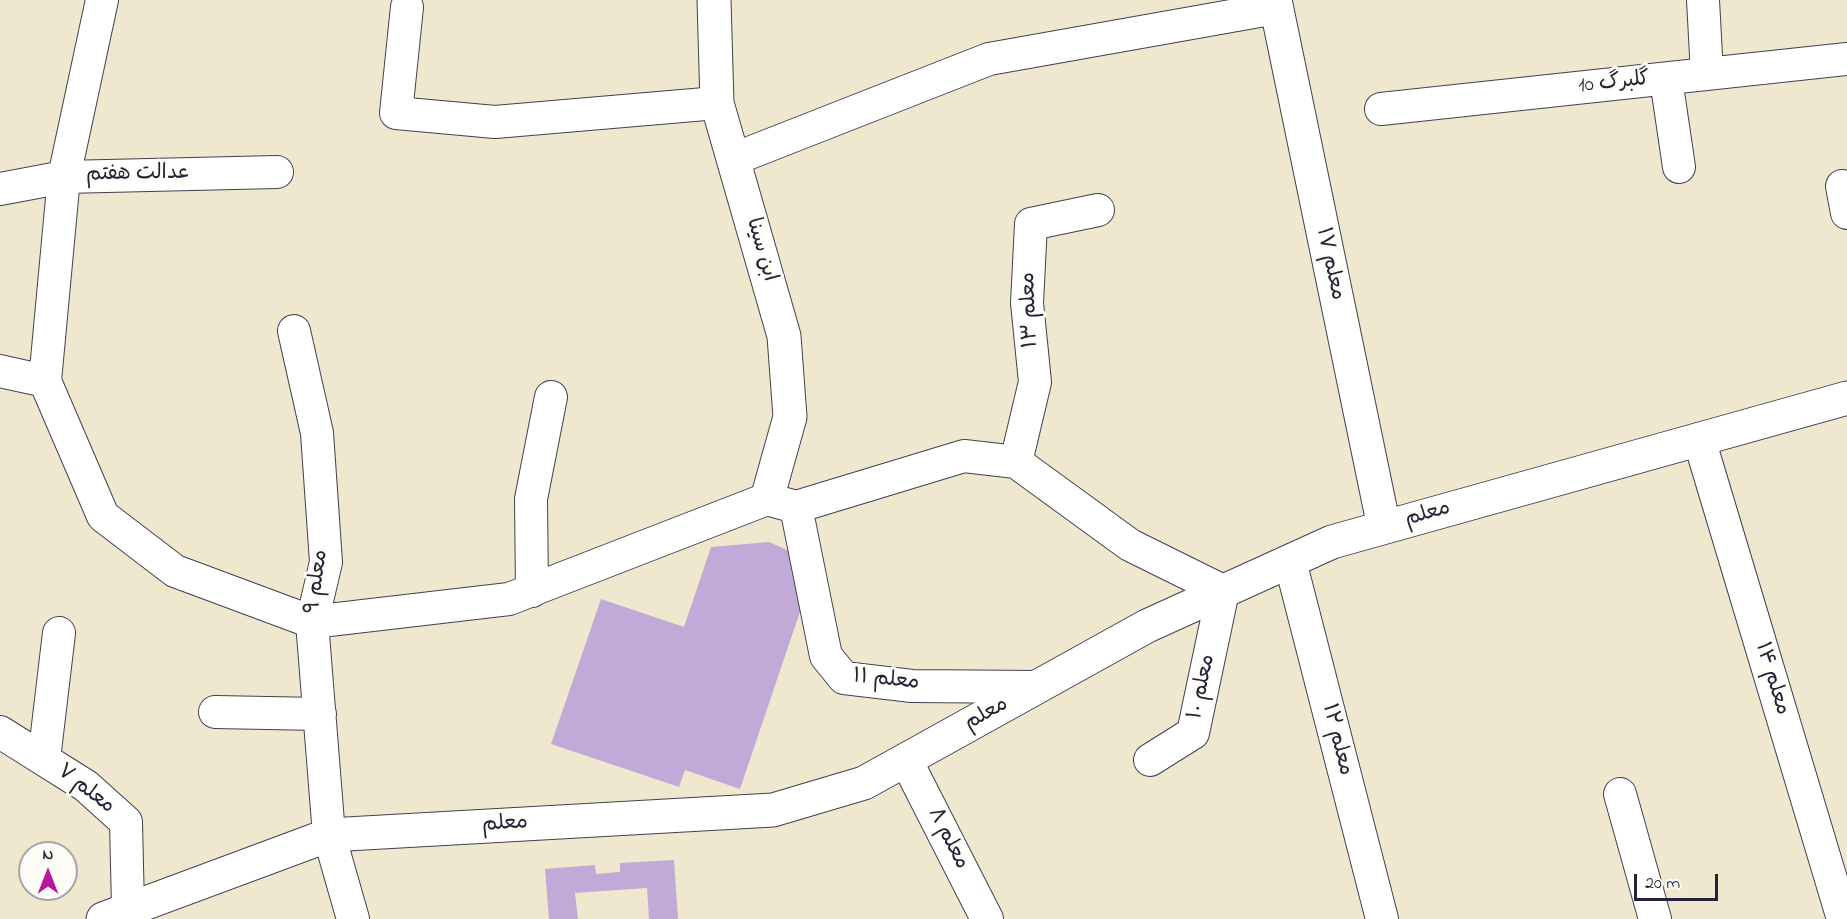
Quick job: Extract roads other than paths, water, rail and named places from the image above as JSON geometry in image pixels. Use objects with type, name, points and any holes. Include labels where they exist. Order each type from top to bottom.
[{"type":"street","points":[[102,0],[64,177],[45,381],[103,516],[175,571],[312,622],[509,599],[782,503],[964,456],[1016,462],[1130,545],[1223,591]]},
{"type":"street","name":"ابن سینا","points":[[714,0],[717,103],[784,336],[790,417],[782,503]]},
{"type":"street","points":[[1703,0],[1707,74]]},
{"type":"street","points":[[734,159],[989,59],[1275,4]]},
{"type":"street","name":"معلم ۱۷","points":[[1275,4],[1384,528]]},
{"type":"street","points":[[407,8],[396,113],[495,122],[717,103]]},
{"type":"street","name":"گلبرگ 10","points":[[1381,109],[1847,59]]},
{"type":"street","points":[[1666,79],[1679,167]]},
{"type":"street","name":"عدالت هفتم","points":[[0,189],[64,177],[277,172]]},
{"type":"street","name":"معلم ۱۳","points":[[1016,462],[1035,382],[1027,303],[1031,224],[1098,210]]},
{"type":"street","name":"معلم ۹","points":[[294,331],[316,433],[326,562],[312,622],[328,835],[353,919]]},
{"type":"street","points":[[0,371],[45,381]]},
{"type":"street","points":[[532,591],[531,500],[551,397]]},
{"type":"street","name":"معلم","points":[[116,914],[328,835],[773,810],[864,783],[1147,626],[1332,542],[1847,398]]},
{"type":"street","name":"معلم ۱۴","points":[[1699,439],[1843,919]]},
{"type":"street","name":"معلم ۱۱","points":[[782,503],[826,656],[844,678],[912,686],[1036,687]]},
{"type":"street","name":"معلم ۱۲","points":[[1290,561],[1382,919]]},
{"type":"street","name":"معلم ۱۰","points":[[1150,760],[1193,733],[1223,591]]},
{"type":"street","points":[[44,759],[60,633]]},
{"type":"street","points":[[215,712],[320,714]]},
{"type":"street","name":"معلم ۷","points":[[0,732],[86,786],[126,822],[116,914]]},
{"type":"street","name":"معلم ۸","points":[[906,760],[987,919]]},
{"type":"street","points":[[1620,794],[1655,919]]}]
